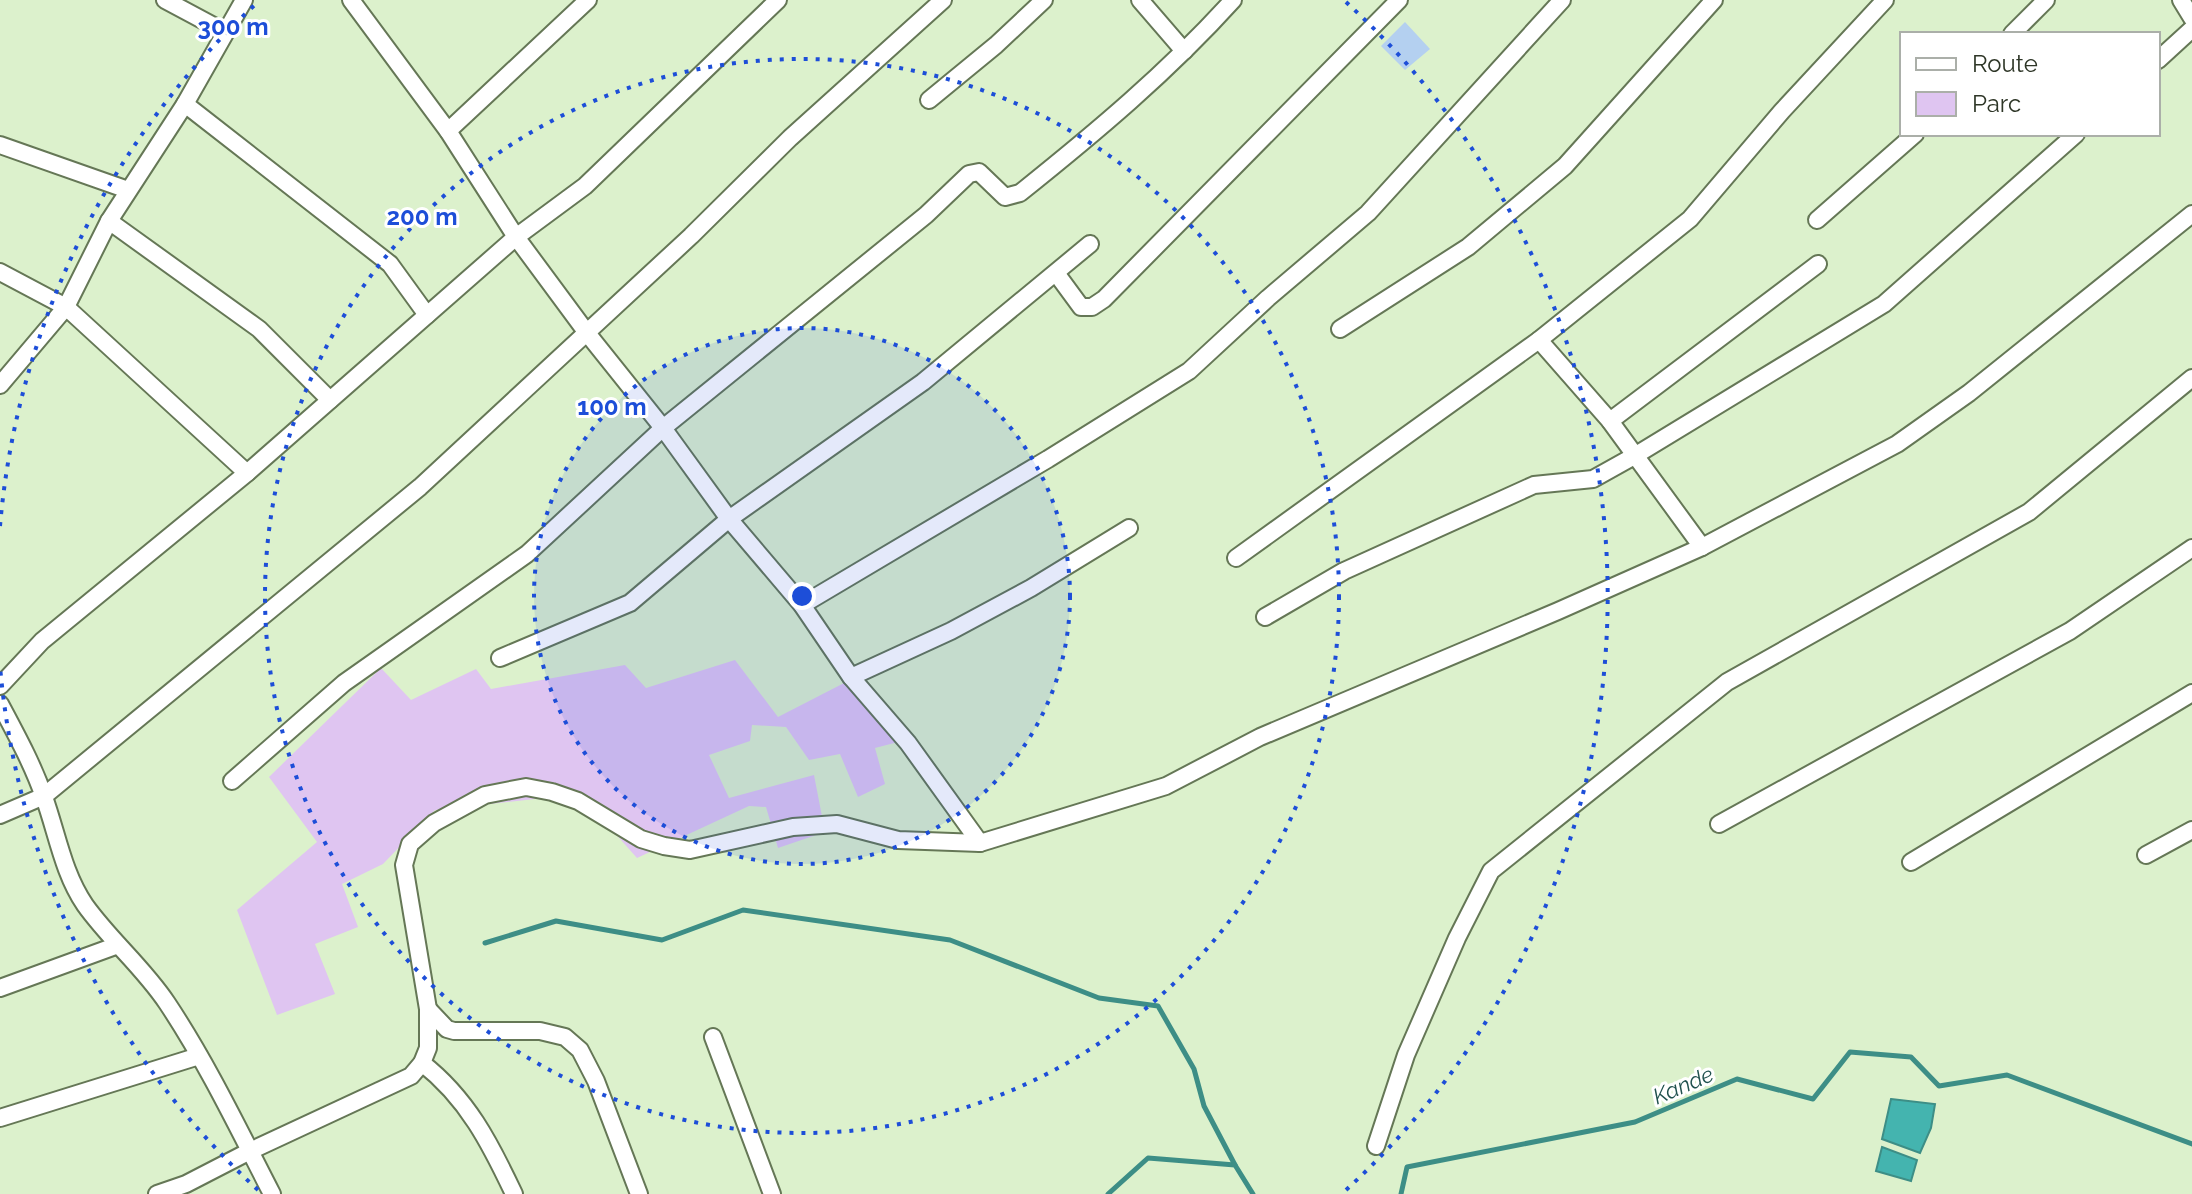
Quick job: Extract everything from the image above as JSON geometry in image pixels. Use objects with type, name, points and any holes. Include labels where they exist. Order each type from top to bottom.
[{"type":"street","points":[[165,0],[225,32]]},
{"type":"street","points":[[0,385],[66,307],[109,221],[185,104],[244,0]]},
{"type":"street","points":[[351,0],[448,131],[516,237],[587,333],[663,428],[729,519],[802,605],[851,677],[908,743],[980,843]]},
{"type":"street","points":[[448,131],[588,0]]},
{"type":"street","points":[[0,686],[42,641],[247,473],[516,237],[585,186],[778,0]]},
{"type":"street","points":[[0,815],[44,796],[420,487],[587,333],[790,138],[943,0]]},
{"type":"street","points":[[929,100],[996,45],[1044,0]]},
{"type":"street","points":[[1140,0],[1184,51]]},
{"type":"street","points":[[232,781],[344,683],[527,554],[663,428],[926,215],[969,174],[979,172],[1005,197],[1020,193],[1117,115],[1233,0]]},
{"type":"street","points":[[1056,273],[1081,307],[1092,307],[1104,299],[1399,0]]},
{"type":"street","points":[[802,605],[1189,371],[1368,213],[1562,0]]},
{"type":"street","points":[[1340,329],[1468,247],[1565,166],[1714,0]]},
{"type":"street","points":[[1236,558],[1539,340],[1690,219],[1782,111],[1885,0]]},
{"type":"street","points":[[2014,32],[2046,0]]},
{"type":"street","points":[[2181,0],[2192,18]]},
{"type":"street","points":[[2160,58],[2192,29]]},
{"type":"street","points":[[185,104],[390,264],[427,315]]},
{"type":"street","points":[[1817,220],[1913,136]]},
{"type":"street","points":[[1265,617],[1344,571],[1534,485],[1593,479],[1636,455],[1884,304],[2074,136]]},
{"type":"street","points":[[0,145],[128,190]]},
{"type":"street","points":[[157,1194],[186,1184],[411,1076],[422,1063],[428,1048],[428,1009],[413,934],[404,865],[410,844],[434,823],[485,795],[526,787],[552,792],[578,801],[641,839],[690,850],[793,827],[837,824],[898,840],[980,843],[1166,786],[1260,737],[1702,547],[1897,444],[1969,393],[2192,214]]},
{"type":"street","points":[[109,221],[259,329],[330,400]]},
{"type":"street","points":[[500,658],[630,603],[729,519],[923,382],[1090,244]]},
{"type":"street","points":[[1610,421],[1818,264]]},
{"type":"street","points":[[0,272],[66,307],[247,473]]},
{"type":"street","points":[[1539,340],[1610,421],[1702,547]]},
{"type":"street","points":[[1376,1146],[1406,1055],[1457,938],[1491,871],[1727,682],[2029,512],[2192,378]]},
{"type":"street","points":[[851,677],[991,610],[1129,528]]},
{"type":"street","points":[[1719,824],[2070,631],[2192,548]]},
{"type":"street","points":[[1911,862],[2192,693]]},
{"type":"street","points":[[0,704],[44,796],[57,842],[84,903],[167,1002],[272,1194]]},
{"type":"street","points":[[2146,855],[2192,830]]},
{"type":"street","points":[[0,988],[118,945]]},
{"type":"street","points":[[428,1009],[447,1029],[454,1031],[540,1031],[565,1037],[580,1050],[596,1081],[639,1194]]},
{"type":"street","points":[[713,1037],[772,1194]]},
{"type":"street","points":[[0,1118],[199,1056]]},
{"type":"street","points":[[422,1063],[446,1082],[467,1109],[491,1146],[514,1194]]},
{"type":"green space","points":[[735,660],[778,717],[848,681],[902,741],[875,748],[885,784],[858,797],[840,754],[809,760],[786,727],[752,725],[750,741],[709,755],[729,798],[814,775],[825,832],[778,848],[766,807],[749,806],[637,858],[580,794],[435,810],[383,864],[342,884],[358,927],[315,944],[335,994],[277,1015],[237,910],[317,842],[269,777],[381,668],[411,700],[476,669],[491,689],[625,665],[646,688]]},
{"type":"water","points":[[1891,1099],[1935,1104],[1931,1128],[1920,1153],[1882,1139]]},
{"type":"water","points":[[1882,1147],[1917,1160],[1911,1181],[1876,1171]]},
{"type":"building","points":[[1405,22],[1430,49],[1405,70],[1381,46]]},
{"type":"waterway","points":[[485,943],[556,921],[662,940],[743,910],[950,940],[1099,998],[1158,1006],[1194,1069],[1204,1106],[1235,1165]]},
{"type":"waterway","name":"Kande","points":[[1401,1194],[1407,1167],[1635,1122],[1737,1079],[1813,1099],[1850,1052],[1911,1057],[1939,1086],[2007,1075],[2192,1144]]},
{"type":"waterway","name":"Kande","points":[[1108,1194],[1148,1158],[1235,1165],[1253,1194]]}]
